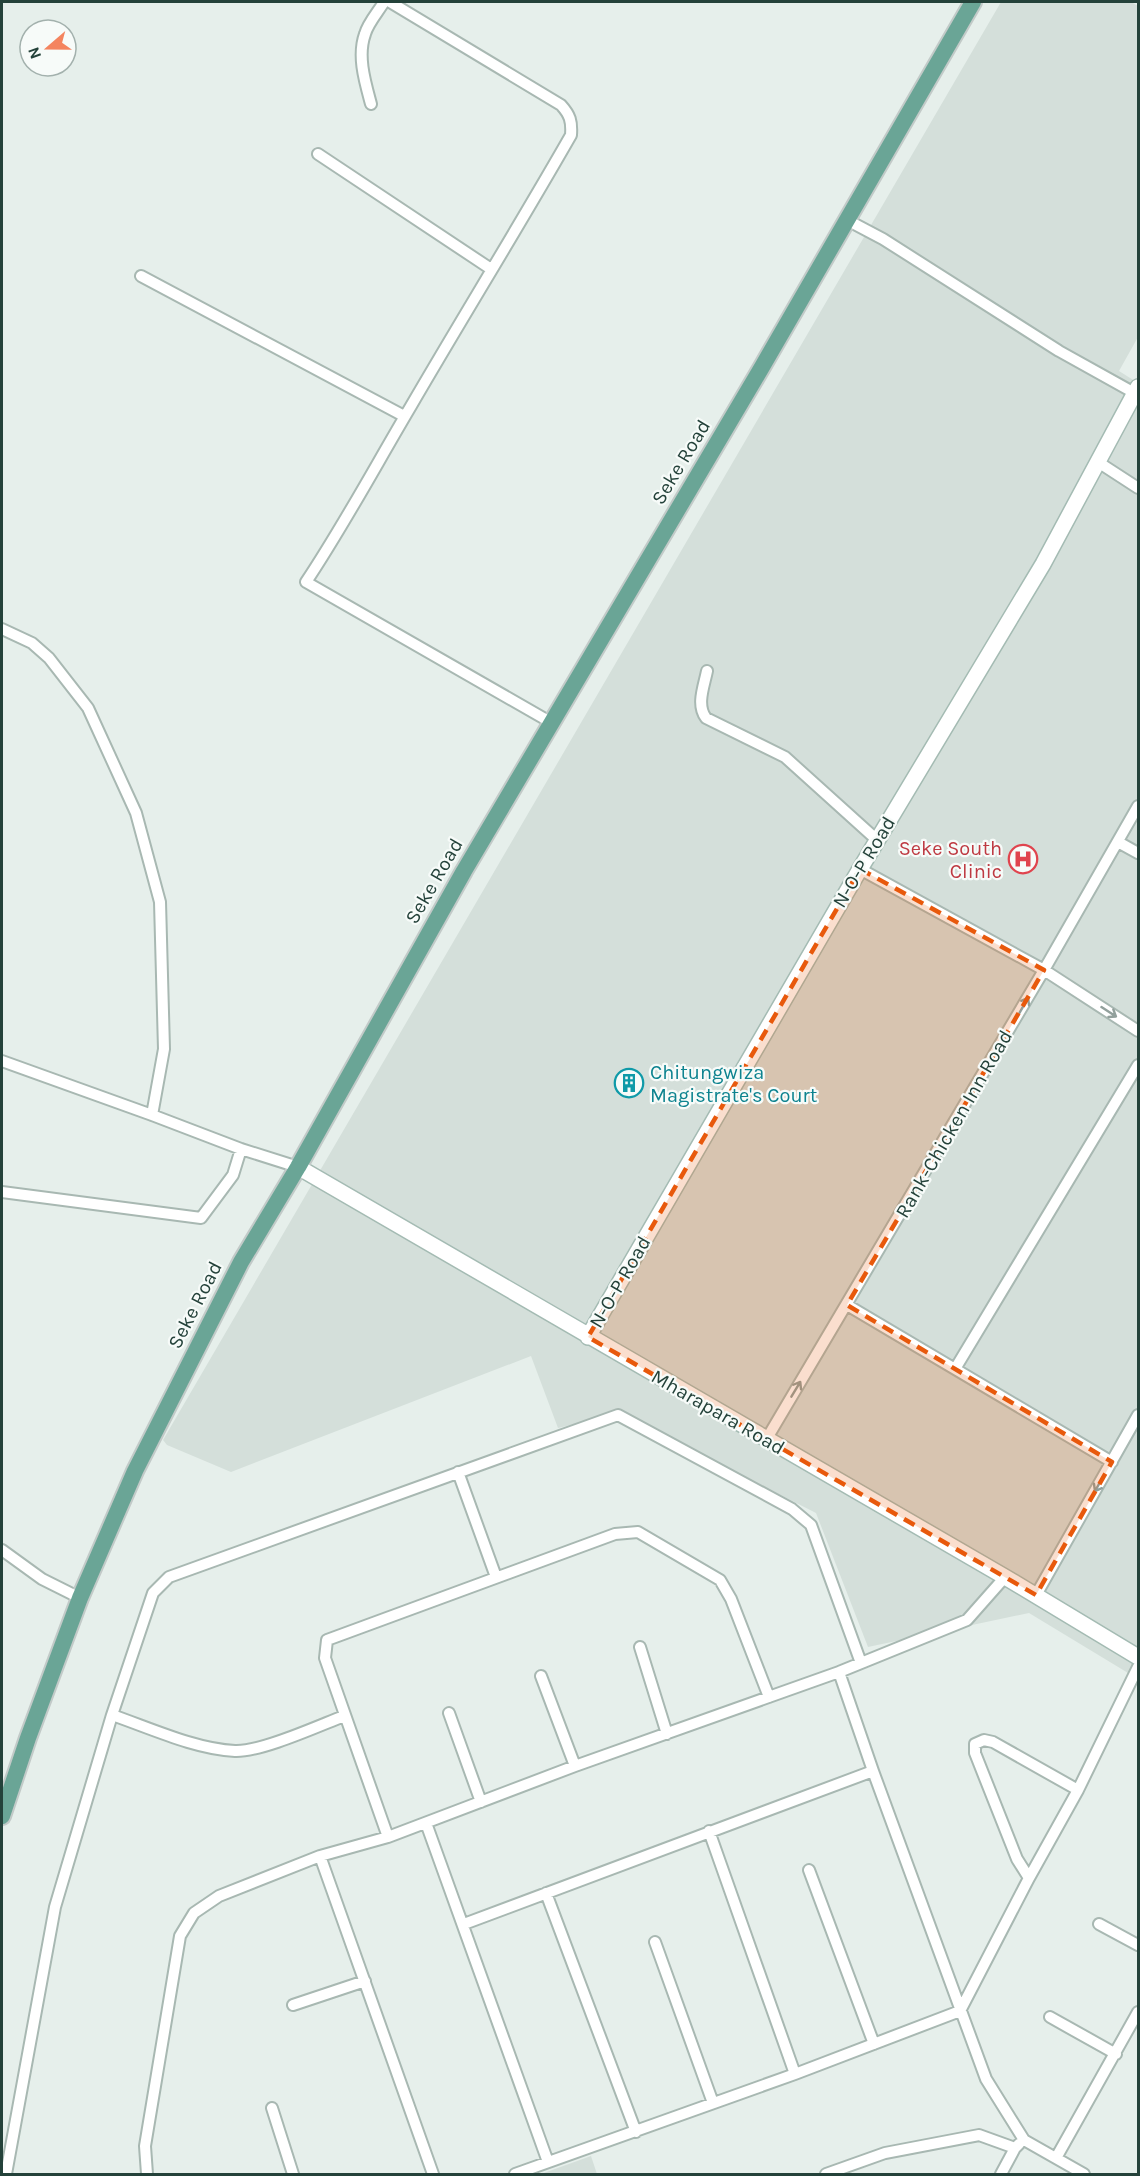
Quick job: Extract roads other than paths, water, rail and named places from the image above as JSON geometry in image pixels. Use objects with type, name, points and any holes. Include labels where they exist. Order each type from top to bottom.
[{"type":"main road","name":"Seke Road","points":[[2,1816],[80,1598],[135,1471],[241,1262],[298,1167],[388,1002],[974,2]]},
{"type":"street","points":[[371,104],[364,77],[362,49],[365,33],[384,2]]},
{"type":"street","points":[[390,2],[561,105],[569,115],[572,124],[571,135],[404,416],[336,538],[306,582],[552,723]]},
{"type":"street","points":[[318,154],[491,268]]},
{"type":"street","points":[[847,220],[884,239],[1059,351],[1137,392]]},
{"type":"street","points":[[141,276],[404,416]]},
{"type":"street","name":"N-O-P Road","points":[[588,1337],[877,840],[1043,564],[1137,392]]},
{"type":"street","points":[[1098,462],[1138,488]]},
{"type":"street","points":[[2,629],[32,643],[49,658],[88,708],[136,813],[160,902],[164,1049],[152,1115]]},
{"type":"street","points":[[707,671],[701,700],[701,712],[706,718],[785,757],[831,801],[877,840]]},
{"type":"street","name":"Rank-Chicken Inn Road","points":[[766,1440],[1044,970],[1138,806]]},
{"type":"street","points":[[1118,842],[1138,853]]},
{"type":"street","points":[[860,869],[1044,970],[1138,1031]]},
{"type":"street","points":[[2,1061],[241,1149],[298,1167]]},
{"type":"street","points":[[955,1369],[1138,1065]]},
{"type":"street","points":[[2,1192],[201,1218],[232,1175],[241,1149]]},
{"type":"street","name":"Mharapara Road","points":[[298,1167],[1036,1595],[1138,1657]]},
{"type":"street","points":[[847,1305],[1112,1462]]},
{"type":"street","points":[[6,2175],[55,1907],[112,1715],[153,1593],[169,1577],[618,1415],[792,1509],[812,1525],[861,1663]]},
{"type":"street","points":[[1036,1595],[1138,1415]]},
{"type":"street","points":[[458,1472],[496,1577]]},
{"type":"street","points":[[388,1836],[344,1716],[326,1658],[327,1640],[496,1577],[615,1534],[638,1532],[720,1580],[731,1599],[769,1697]]},
{"type":"street","points":[[2,1550],[42,1580],[80,1598]]},
{"type":"street","points":[[147,2175],[145,2146],[180,1936],[194,1913],[219,1896],[320,1856],[388,1836],[575,1766],[839,1672],[967,1620],[1005,1577]]},
{"type":"street","points":[[640,1647],[667,1734]]},
{"type":"street","points":[[515,2175],[795,2074],[960,2011],[1078,1790],[1138,1667]]},
{"type":"street","points":[[839,1672],[986,2079],[1020,2144]]},
{"type":"street","points":[[541,1676],[575,1766]]},
{"type":"street","points":[[449,1713],[481,1802]]},
{"type":"street","points":[[112,1715],[199,1745],[236,1751],[266,1745],[344,1716]]},
{"type":"street","points":[[1029,1878],[1017,1859],[975,1753],[975,1744],[984,1740],[993,1742],[1078,1790]]},
{"type":"street","points":[[464,1924],[873,1771]]},
{"type":"street","points":[[426,1822],[548,2162]]},
{"type":"street","points":[[709,1831],[795,2074]]},
{"type":"street","points":[[320,1856],[433,2175]]},
{"type":"street","points":[[809,1870],[874,2044]]},
{"type":"street","points":[[546,1893],[636,2132]]},
{"type":"street","points":[[1099,1924],[1138,1945]]},
{"type":"street","points":[[656,1942],[713,2103]]},
{"type":"street","points":[[293,2005],[364,1981]]},
{"type":"street","points":[[1056,2158],[1138,2012]]},
{"type":"street","points":[[1050,2017],[1116,2054]]},
{"type":"street","points":[[272,2108],[293,2175]]},
{"type":"street","points":[[826,2175],[885,2153],[979,2135],[1020,2144],[1056,2158],[1084,2175]]},
{"type":"street","points":[[1000,2175],[1020,2144]]},
{"type":"place","name":"Seke South Clinic","points":[[1023,859]]},
{"type":"place","name":"Chitungwiza Magistrate's Court","points":[[629,1083]]}]
